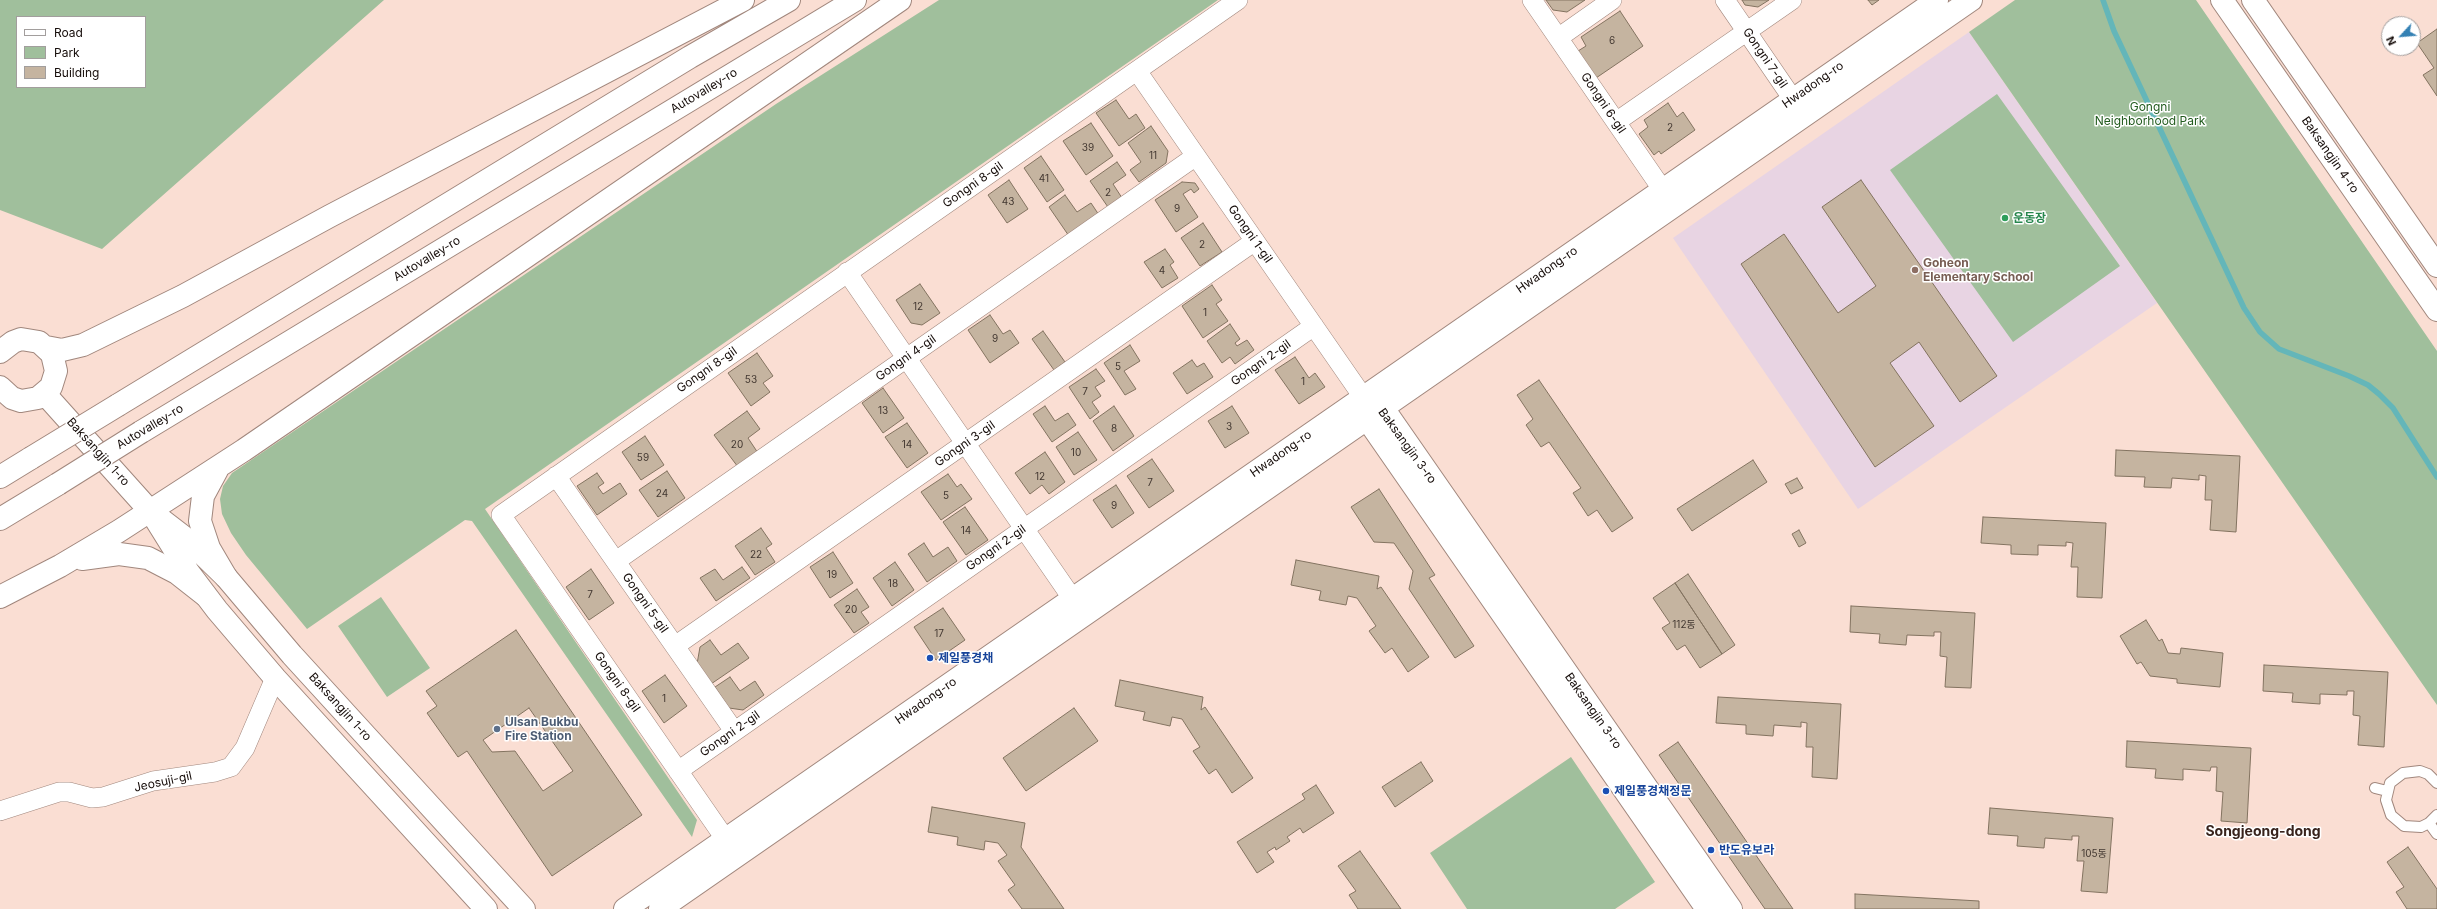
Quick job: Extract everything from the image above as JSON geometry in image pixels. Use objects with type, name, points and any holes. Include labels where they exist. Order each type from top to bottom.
[{"type":"main road","points":[[2,347],[21,339],[38,342],[46,347],[62,350],[77,347],[161,306],[337,212],[743,0]]},
{"type":"main road","points":[[0,477],[690,57],[789,0]]},
{"type":"main road","name":"Autovalley-ro","points":[[0,519],[141,432],[855,0]]},
{"type":"main road","points":[[0,597],[60,566],[220,466],[900,0]]},
{"type":"main road","name":"Hwadong-ro","points":[[1798,108],[1936,0]]},
{"type":"main road","name":"Hwadong-ro","points":[[660,909],[1078,607],[1363,397],[1668,198],[1798,108],[1971,0]]},
{"type":"main road","name":"Baksangjin 4-ro","points":[[2222,0],[2437,310]]},
{"type":"main road","name":"Baksangjin 4-ro","points":[[2253,0],[2437,266]]},
{"type":"main road","name":"Hwadong-ro","points":[[626,909],[726,840],[1078,607],[1375,414],[1668,198]]},
{"type":"main road","points":[[0,387],[12,398],[21,401],[34,400],[45,394],[51,387],[56,370],[55,362],[46,347]]},
{"type":"main road","name":"Baksangjin 1-ro","points":[[45,394],[150,511],[189,541],[226,577],[292,655],[524,909]]},
{"type":"main road","name":"Baksangjin 3-ro","points":[[1363,397],[1730,909]]},
{"type":"main road","name":"Baksangjin 3-ro","points":[[1375,414],[1706,909]]},
{"type":"main road","points":[[220,466],[203,496],[200,521],[209,548],[226,577]]},
{"type":"main road","name":"Baksangjin 1-ro","points":[[150,511],[174,551],[205,595],[275,678],[486,909]]},
{"type":"main road","points":[[60,566],[101,554],[132,555],[148,558],[177,573],[205,595]]},
{"type":"street","name":"Gongni 8-gil","points":[[726,840],[500,515],[1238,0]]},
{"type":"street","name":"Gongni 6-gil","points":[[1532,0],[1668,198]]},
{"type":"street","points":[[1558,38],[1612,0]]},
{"type":"street","name":"Gongni 7-gil","points":[[1725,0],[1798,108]]},
{"type":"street","points":[[1616,122],[1792,0]]},
{"type":"street","name":"Gongni 1-gil","points":[[1137,71],[1363,397]]},
{"type":"street","name":"Gongni 4-gil","points":[[616,561],[1196,156]]},
{"type":"street","name":"Gongni 3-gil","points":[[675,646],[1255,241]]},
{"type":"street","points":[[848,272],[1078,607]]},
{"type":"street","name":"Gongni 2-gil","points":[[678,771],[1314,326]]},
{"type":"street","name":"Gongni 5-gil","points":[[556,476],[734,731]]},
{"type":"street","name":"Jeosuji-gil","points":[[0,811],[59,792],[69,792],[92,798],[103,797],[153,781],[215,772],[231,767],[245,748],[275,678]]},
{"type":"lane","points":[[2437,783],[2428,774],[2411,771],[2396,777],[2387,791],[2387,808],[2397,822],[2412,827],[2429,823],[2437,815]]},
{"type":"lane","points":[[2375,788],[2387,791]]},
{"type":"lane","points":[[2429,823],[2437,834]]},
{"type":"shaded area","name":"Goheon Elementary School","points":[[1969,32],[2157,303],[1858,509],[1673,238]]},
{"type":"green space","points":[[0,0],[384,0],[102,249],[0,210]]},
{"type":"green space","points":[[939,0],[1218,0],[485,509],[697,820],[692,837],[472,521],[465,520],[307,629],[246,555],[231,533],[222,514],[220,499],[223,486],[232,473],[776,104]]},
{"type":"green space","name":"Gongni Neighborhood Park","points":[[2015,0],[2196,0],[2437,351],[2437,705],[1969,32]]},
{"type":"green space","name":"운동장","points":[[1997,94],[2120,266],[2013,342],[1890,170]]},
{"type":"green space","points":[[381,597],[430,668],[387,697],[338,626]]},
{"type":"green space","points":[[1571,757],[1655,882],[1615,909],[1467,909],[1430,853]]},
{"type":"building","points":[[1546,0],[1585,0],[1567,12],[1553,10]]},
{"type":"building","points":[[1742,0],[1769,0],[1758,7],[1745,5]]},
{"type":"building","points":[[1868,0],[1879,0],[1872,5]]},
{"type":"building","points":[[1620,11],[1643,46],[1596,78],[1578,51],[1586,46],[1581,37]]},
{"type":"building","points":[[2437,29],[2437,96],[2423,75],[2434,68],[2421,49],[2421,40]]},
{"type":"building","points":[[1116,100],[1129,119],[1136,114],[1145,128],[1119,146],[1096,113]]},
{"type":"building","points":[[1668,103],[1677,117],[1683,112],[1695,130],[1661,154],[1659,151],[1654,155],[1639,134],[1648,127],[1644,120]]},
{"type":"building","points":[[1091,123],[1113,156],[1086,175],[1063,141]]},
{"type":"building","points":[[1151,126],[1168,151],[1166,163],[1139,182],[1130,170],[1141,162],[1128,143]]},
{"type":"building","points":[[1041,156],[1064,190],[1047,202],[1024,168]]},
{"type":"building","points":[[1117,162],[1126,175],[1113,184],[1124,201],[1110,210],[1090,181]]},
{"type":"building","points":[[1009,180],[1028,209],[1007,223],[988,195]]},
{"type":"building","points":[[1861,180],[1997,376],[1960,402],[1919,342],[1890,363],[1934,426],[1875,467],[1741,264],[1784,234],[1838,313],[1876,286],[1822,207]]},
{"type":"building","points":[[1182,182],[1195,183],[1199,189],[1194,193],[1191,189],[1183,194],[1198,217],[1176,232],[1155,200]]},
{"type":"building","points":[[1065,195],[1077,212],[1091,203],[1101,218],[1071,239],[1049,207]]},
{"type":"building","points":[[1203,223],[1222,252],[1200,266],[1181,238]]},
{"type":"building","points":[[1165,249],[1174,262],[1170,265],[1178,278],[1162,288],[1144,262]]},
{"type":"building","points":[[920,284],[940,313],[922,325],[911,323],[896,300]]},
{"type":"building","points":[[1212,285],[1222,300],[1216,304],[1228,321],[1203,338],[1182,306]]},
{"type":"building","points":[[990,315],[1003,334],[1010,330],[1019,343],[990,363],[968,330]]},
{"type":"building","points":[[1230,324],[1240,339],[1235,343],[1237,346],[1247,340],[1254,350],[1235,364],[1230,357],[1222,363],[1207,341]]},
{"type":"building","points":[[1043,331],[1065,362],[1054,370],[1032,339]]},
{"type":"building","points":[[1130,345],[1140,361],[1124,371],[1136,389],[1125,395],[1104,363]]},
{"type":"building","points":[[757,353],[773,376],[763,383],[770,392],[751,406],[728,373]]},
{"type":"building","points":[[1295,357],[1309,378],[1315,373],[1325,387],[1299,404],[1275,370]]},
{"type":"building","points":[[1192,360],[1197,367],[1204,363],[1213,377],[1187,394],[1173,373]]},
{"type":"building","points":[[1096,369],[1105,381],[1095,387],[1101,396],[1092,402],[1099,412],[1090,419],[1069,387]]},
{"type":"building","points":[[1539,380],[1633,518],[1612,532],[1597,510],[1588,516],[1573,493],[1581,488],[1549,442],[1541,447],[1526,425],[1533,419],[1517,395]]},
{"type":"building","points":[[883,388],[904,418],[883,433],[862,403]]},
{"type":"building","points":[[1045,406],[1055,421],[1068,413],[1076,425],[1052,442],[1033,414]]},
{"type":"building","points":[[1114,406],[1134,436],[1113,451],[1093,421]]},
{"type":"building","points":[[1232,406],[1249,433],[1225,448],[1208,421]]},
{"type":"building","points":[[747,411],[760,429],[748,438],[758,453],[738,467],[714,435]]},
{"type":"building","points":[[907,423],[928,453],[907,468],[885,437]]},
{"type":"building","points":[[1078,432],[1097,460],[1074,475],[1056,447]]},
{"type":"building","points":[[645,436],[664,465],[641,480],[622,452]]},
{"type":"building","points":[[2116,450],[2240,456],[2236,532],[2210,530],[2212,500],[2205,500],[2206,476],[2199,475],[2199,480],[2172,478],[2171,488],[2144,487],[2145,477],[2115,476]]},
{"type":"building","points":[[1045,452],[1065,482],[1049,494],[1042,485],[1030,494],[1015,473]]},
{"type":"building","points":[[1152,459],[1174,491],[1149,508],[1127,476]]},
{"type":"building","points":[[1753,460],[1767,482],[1692,531],[1677,509]]},
{"type":"building","points":[[667,471],[685,498],[658,517],[639,490]]},
{"type":"building","points":[[597,473],[604,483],[598,487],[603,494],[620,483],[627,494],[597,515],[577,486]]},
{"type":"building","points":[[948,474],[957,487],[961,484],[972,499],[941,520],[921,492]]},
{"type":"building","points":[[1797,478],[1803,488],[1791,494],[1785,484]]},
{"type":"building","points":[[1116,485],[1134,513],[1112,528],[1093,500]]},
{"type":"building","points":[[1379,489],[1435,575],[1429,578],[1474,646],[1455,658],[1409,589],[1413,571],[1394,543],[1374,542],[1351,507]]},
{"type":"building","points":[[965,507],[988,540],[966,555],[943,522]]},
{"type":"building","points":[[1983,517],[2106,523],[2102,598],[2077,597],[2078,567],[2071,567],[2073,543],[2066,542],[2066,546],[2038,545],[2038,555],[2011,554],[2011,545],[1981,543]]},
{"type":"building","points":[[761,528],[772,544],[766,548],[775,562],[755,575],[735,546]]},
{"type":"building","points":[[1799,530],[1806,543],[1799,547],[1792,534]]},
{"type":"building","points":[[924,543],[933,557],[948,547],[957,561],[927,582],[908,554]]},
{"type":"building","points":[[833,552],[853,583],[830,598],[810,567]]},
{"type":"building","points":[[1296,560],[1379,576],[1377,589],[1381,587],[1429,657],[1408,672],[1392,648],[1385,653],[1369,631],[1376,626],[1357,598],[1348,596],[1346,605],[1319,600],[1321,591],[1291,585]]},
{"type":"building","points":[[895,562],[914,590],[892,606],[873,578]]},
{"type":"building","points":[[742,567],[750,578],[716,601],[700,578],[715,569],[723,580]]},
{"type":"building","points":[[591,569],[614,603],[589,620],[566,587]]},
{"type":"building","points":[[1688,574],[1735,645],[1722,654],[1675,583]]},
{"type":"building","points":[[1675,583],[1722,654],[1700,668],[1685,645],[1677,650],[1662,628],[1670,623],[1653,598]]},
{"type":"building","points":[[857,589],[869,607],[861,612],[869,623],[854,633],[834,605]]},
{"type":"building","points":[[1851,606],[1975,613],[1971,688],[1945,687],[1947,657],[1940,656],[1941,632],[1934,632],[1934,636],[1907,635],[1906,645],[1879,643],[1880,634],[1850,632]]},
{"type":"building","points":[[943,608],[965,640],[936,660],[914,627]]},
{"type":"building","points":[[2146,620],[2159,641],[2162,639],[2168,653],[2180,654],[2181,648],[2223,653],[2220,687],[2177,683],[2177,679],[2150,676],[2141,662],[2137,664],[2120,636]]},
{"type":"building","points":[[516,630],[642,815],[552,876],[467,751],[458,757],[427,713],[437,706],[426,691]],"holes":[[[529,708],[573,771],[543,791],[515,751],[492,752],[483,740]]]},
{"type":"building","points":[[710,640],[721,655],[738,643],[749,658],[711,684],[697,664],[700,647]]},
{"type":"building","points":[[2264,665],[2388,672],[2384,747],[2358,745],[2360,716],[2353,715],[2354,691],[2347,691],[2347,695],[2320,694],[2320,704],[2292,702],[2293,693],[2263,691]]},
{"type":"building","points":[[665,675],[687,706],[664,723],[642,691]]},
{"type":"building","points":[[730,677],[740,691],[755,681],[764,695],[743,710],[729,708],[715,687]]},
{"type":"building","points":[[1120,680],[1203,697],[1201,710],[1205,707],[1253,778],[1232,793],[1216,769],[1209,774],[1193,751],[1200,747],[1182,719],[1172,717],[1170,726],[1143,720],[1145,712],[1115,706]]},
{"type":"building","points":[[1718,697],[1841,704],[1837,779],[1812,777],[1813,747],[1806,747],[1807,723],[1801,722],[1801,727],[1774,725],[1773,736],[1746,734],[1746,725],[1716,723]]},
{"type":"building","points":[[1074,708],[1098,741],[1026,791],[1003,758]]},
{"type":"building","points":[[2127,741],[2251,748],[2247,823],[2221,821],[2223,792],[2216,791],[2217,767],[2211,767],[2210,771],[2183,769],[2183,780],[2155,778],[2156,769],[2126,767]]},
{"type":"building","points":[[1678,742],[1793,909],[1765,909],[1659,755]]},
{"type":"building","points":[[1421,762],[1433,781],[1395,807],[1382,787]]},
{"type":"building","points":[[1316,785],[1334,813],[1303,833],[1300,828],[1287,837],[1290,841],[1276,850],[1275,847],[1267,852],[1274,862],[1257,873],[1237,842],[1305,799],[1302,794]]},
{"type":"building","points":[[932,807],[1025,823],[1021,847],[1064,909],[1022,909],[1008,890],[1015,885],[998,861],[1007,855],[998,843],[985,841],[984,850],[957,845],[958,837],[928,832]]},
{"type":"building","points":[[1990,808],[2113,818],[2107,893],[2081,891],[2084,861],[2077,861],[2079,836],[2072,836],[2072,840],[2045,838],[2044,848],[2017,846],[2018,836],[1988,834]]},
{"type":"building","points":[[2408,847],[2437,889],[2437,909],[2407,909],[2396,892],[2404,887],[2387,862]]},
{"type":"building","points":[[1360,851],[1401,909],[1358,909],[1349,895],[1356,891],[1338,866]]},
{"type":"building","points":[[1855,894],[1979,901],[1979,909],[1855,909]]},
{"type":"waterway","points":[[2103,0],[2114,31],[2244,308],[2260,332],[2279,349],[2349,376],[2368,385],[2379,394],[2393,408],[2437,477]]},
{"type":"place","name":"운동장","points":[[2005,218]]},
{"type":"place","name":"Goheon Elementary School","points":[[1915,270]]},
{"type":"place","name":"제일풍경채","points":[[930,658]]},
{"type":"place","name":"Ulsan Bukbu Fire Station","points":[[497,729]]},
{"type":"place","name":"제일풍경채정문","points":[[1606,791]]},
{"type":"place","name":"반도유보라","points":[[1711,850]]},
{"type":"district","name":"Songjeong-dong","points":[[2263,832]]}]
